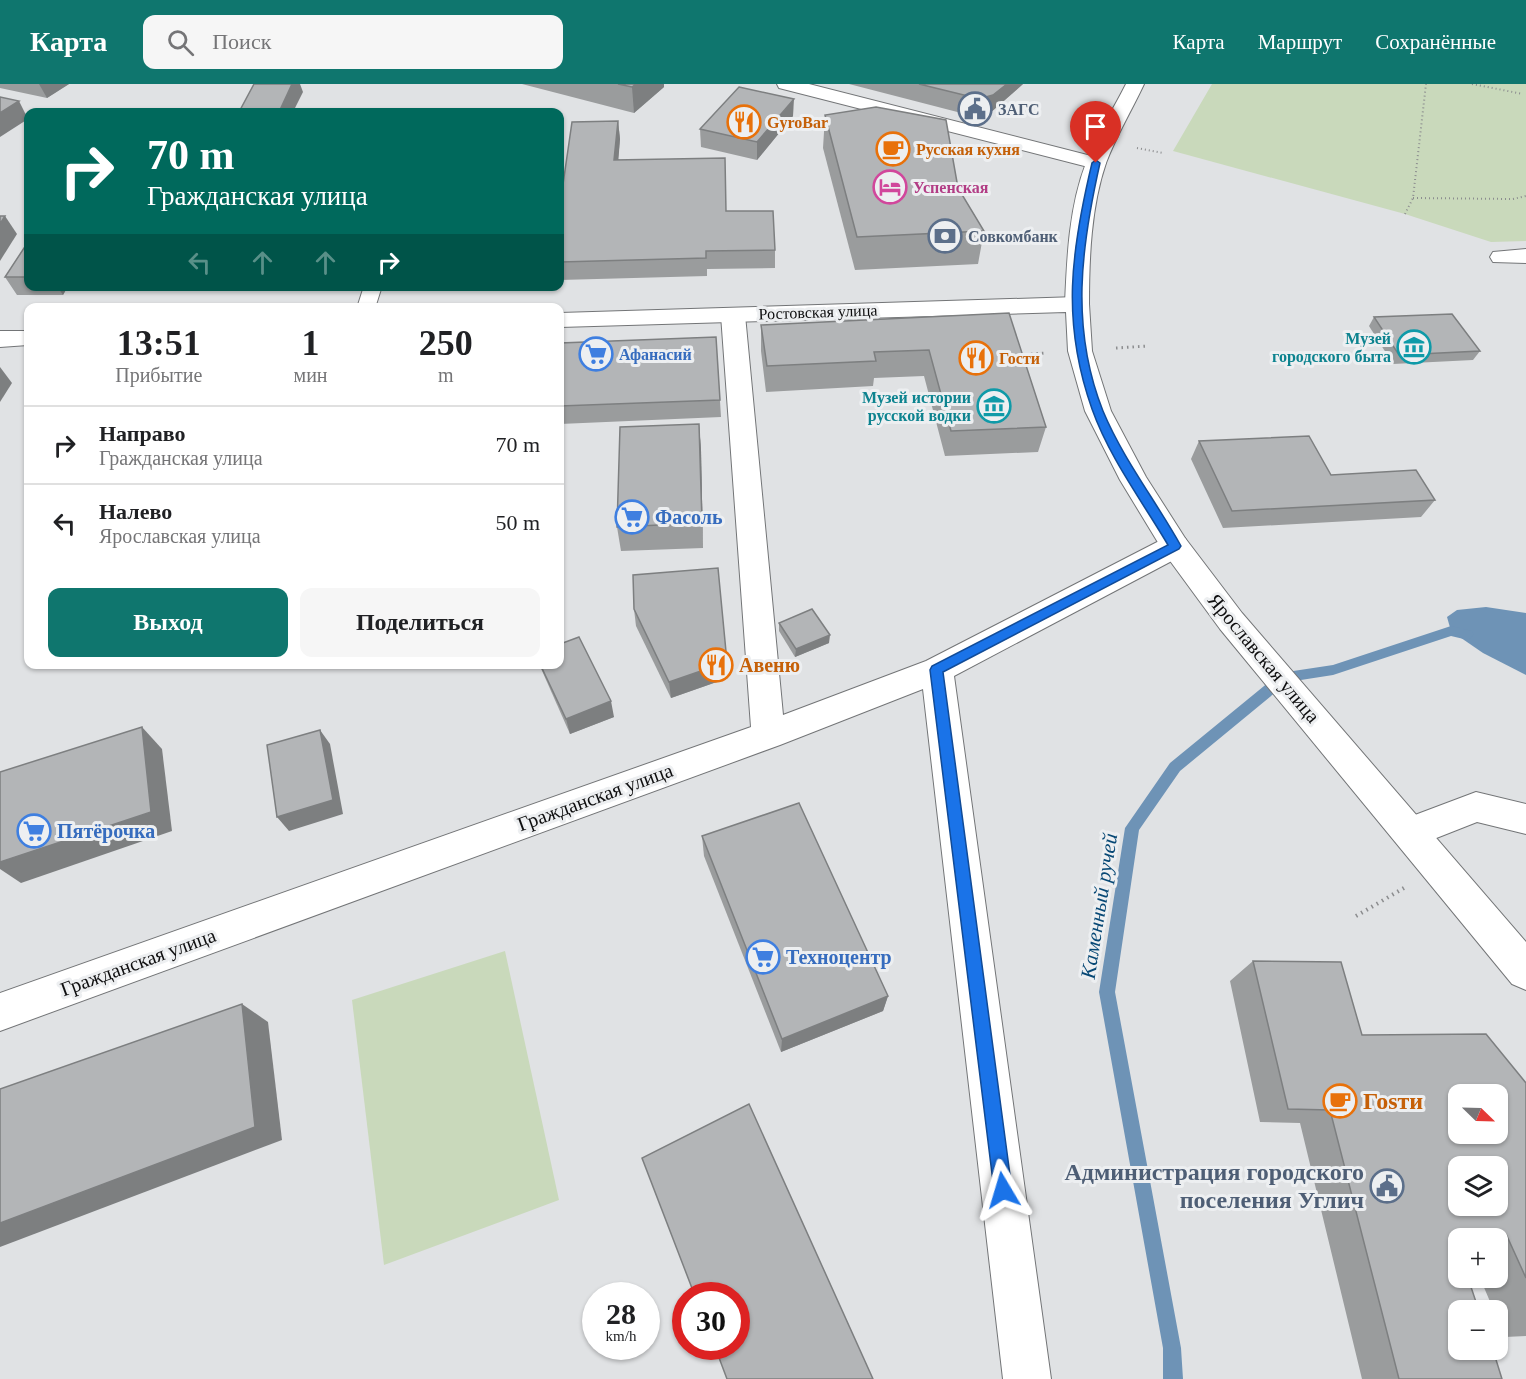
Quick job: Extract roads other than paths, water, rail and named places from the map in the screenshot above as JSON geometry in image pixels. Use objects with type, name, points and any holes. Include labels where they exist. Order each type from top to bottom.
[{"type":"street","points":[[786,84],[1096,163]]},
{"type":"street","name":"Ярославская улица","points":[[1135,84],[1096,163],[1085,208],[1078,258],[1077,304],[1080,351],[1098,411],[1125,464],[1175,546],[1231,621],[1526,971]]},
{"type":"street","points":[[1501,257],[1526,256]]},
{"type":"street","name":"Ростовская улица","points":[[564,320],[1077,304]]},
{"type":"street","points":[[733,315],[768,735]]},
{"type":"street","points":[[0,339],[24,338]]},
{"type":"street","name":"Гражданская улица","points":[[0,1012],[768,735],[936,670],[1175,546]]},
{"type":"street","points":[[936,670],[1027,1379]]},
{"type":"street","points":[[1411,832],[1476,807],[1526,819]]},
{"type":"water","points":[[1486,607],[1526,613],[1526,675],[1483,653],[1451,631],[1447,617],[1457,610]]},
{"type":"waterway","name":"Каменный ручей","points":[[1173,1379],[1172,1348],[1107,992],[1132,828],[1175,767],[1285,677],[1333,670],[1451,631],[1468,635]]},
{"type":"place","name":"ЗАГС","points":[[975,109]]},
{"type":"place","name":"GyroBar","points":[[744,122]]},
{"type":"place","name":"Русская кухня","points":[[893,149]]},
{"type":"place","name":"Успенская","points":[[890,187]]},
{"type":"place","name":"Совкомбанк","points":[[945,236]]},
{"type":"place","name":"Музей городского быта","points":[[1414,347]]},
{"type":"place","name":"Афанасий","points":[[596,354]]},
{"type":"place","name":"Гости","points":[[976,358]]},
{"type":"place","name":"Музей истории русской водки","points":[[994,406]]},
{"type":"place","name":"Фасоль","points":[[632,517]]},
{"type":"place","name":"Авеню","points":[[716,665]]},
{"type":"place","name":"Пятёрочка","points":[[34,831]]},
{"type":"place","name":"Техноцентр","points":[[763,957]]},
{"type":"place","name":"Гоsти","points":[[1340,1101]]},
{"type":"place","name":"Администрация городского поселения Углич","points":[[1387,1186]]}]
